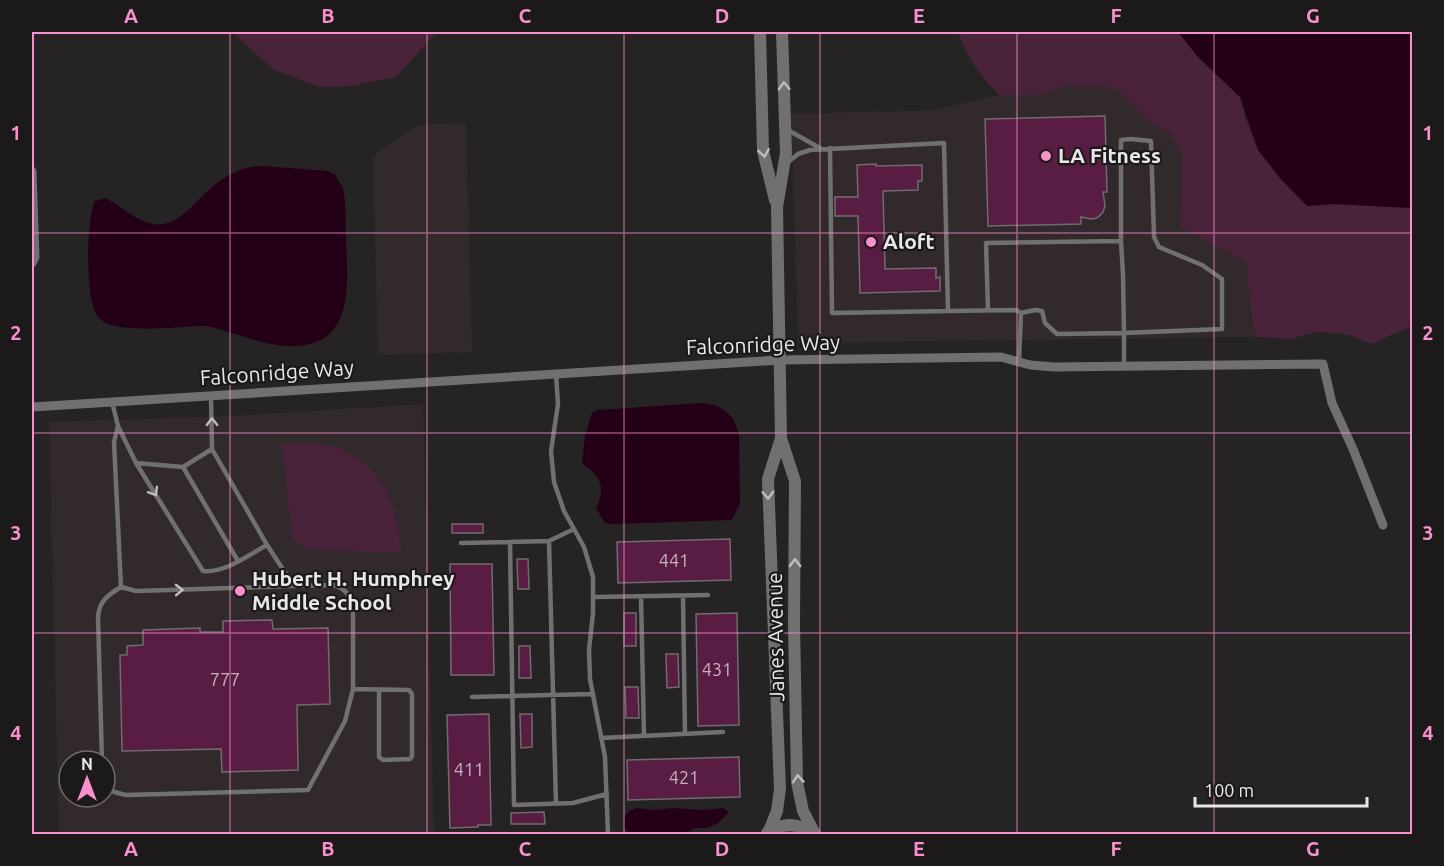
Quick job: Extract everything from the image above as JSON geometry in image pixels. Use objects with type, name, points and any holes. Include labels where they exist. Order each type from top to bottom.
[{"type":"street","name":"Janes Avenue","points":[[760,32],[763,151],[777,207]]},
{"type":"street","name":"Janes Avenue","points":[[782,32],[786,153],[777,207],[781,438],[795,481],[794,624],[797,782],[803,811],[815,834]]},
{"type":"street","points":[[32,171],[35,256],[32,263]]},
{"type":"street","name":"Falconridge Way","points":[[32,407],[780,360],[1001,357],[1054,367],[1323,364],[1332,403],[1383,525]]},
{"type":"street","name":"Janes Avenue","points":[[767,833],[777,811],[780,789],[768,479],[781,438]]},
{"type":"street","name":"Janes Avenue","points":[[767,833],[780,826],[792,824],[804,827],[815,834]]},
{"type":"lane","points":[[785,128],[820,148]]},
{"type":"lane","points":[[1021,314],[1042,310],[1045,323],[1057,334],[1124,333],[1222,329],[1222,279],[1202,265],[1159,247],[1155,237],[1152,141],[1121,140],[1121,241],[1124,275],[1124,333],[1124,366]]},
{"type":"lane","points":[[784,166],[798,154],[820,148],[944,143],[948,311]]},
{"type":"lane","points":[[830,148],[832,313],[1016,310],[1021,314]]},
{"type":"lane","points":[[988,310],[987,243],[1121,241]]},
{"type":"lane","points":[[1019,362],[1021,314]]},
{"type":"lane","points":[[556,374],[558,404],[551,451],[554,482],[564,511],[584,547],[593,577],[589,650],[592,694],[605,757],[608,834]]},
{"type":"lane","points":[[211,396],[212,449],[267,545],[294,586]]},
{"type":"lane","points":[[112,402],[118,426],[136,463],[204,571],[225,568],[267,545]]},
{"type":"lane","points":[[118,426],[114,442],[121,587]]},
{"type":"lane","points":[[136,463],[183,467],[212,449]]},
{"type":"lane","points":[[183,467],[238,561]]},
{"type":"lane","points":[[461,543],[549,541],[574,529]]},
{"type":"lane","points":[[549,541],[556,804]]},
{"type":"lane","points":[[510,542],[514,805],[573,803],[607,794]]},
{"type":"lane","points":[[117,793],[126,795],[308,790],[340,730],[351,704],[353,689],[353,608],[350,596],[340,587],[334,585],[136,591],[121,587]]},
{"type":"lane","points":[[102,749],[99,611],[103,600],[121,587]]},
{"type":"lane","points":[[683,596],[685,734]]},
{"type":"lane","points":[[593,597],[708,596]]},
{"type":"lane","points":[[641,597],[644,736]]},
{"type":"lane","points":[[353,689],[409,690],[412,694],[412,756],[410,759],[382,760],[379,757],[379,690]]},
{"type":"lane","points":[[472,697],[592,694]]},
{"type":"lane","points":[[601,738],[723,732]]},
{"type":"shaded area","points":[[232,32],[437,32],[396,77],[350,86],[320,87],[274,70]]},
{"type":"shaded area","points":[[958,32],[1178,32],[1198,57],[1240,97],[1258,150],[1280,178],[1307,206],[1334,204],[1412,208],[1412,326],[1371,344],[1350,335],[1318,332],[1290,339],[1256,337],[1251,319],[1246,262],[1180,227],[1182,154],[1170,133],[1152,124],[1119,91],[1104,86],[1063,86],[1042,95],[1000,95],[975,66]]},
{"type":"shaded area","points":[[1178,32],[1412,32],[1412,208],[1334,204],[1307,206],[1280,178],[1258,150],[1240,97],[1198,57]]},
{"type":"shaded area","points":[[1063,86],[1104,86],[1119,91],[1152,124],[1170,133],[1182,154],[1180,227],[1246,262],[1249,278],[1250,321],[1256,337],[798,343],[791,114],[933,110],[1000,95],[1042,95]]},
{"type":"shaded area","points":[[466,123],[472,352],[378,355],[373,158],[380,150],[418,125]]},
{"type":"shaded area","points":[[263,166],[328,171],[335,175],[343,188],[346,294],[343,311],[337,325],[327,336],[312,344],[285,346],[204,326],[132,328],[106,323],[98,317],[91,295],[88,260],[90,225],[95,201],[105,198],[141,220],[163,224],[171,222],[186,212],[212,187],[229,175],[242,169]]},
{"type":"shaded area","points":[[703,403],[727,412],[734,421],[739,434],[740,503],[732,520],[605,523],[596,508],[601,495],[600,483],[594,472],[582,464],[585,436],[592,413],[597,410]]},
{"type":"shaded area","name":"Hubert H. Humphrey Middle School","points":[[423,404],[434,834],[59,834],[58,809],[117,809],[117,749],[57,749],[57,752],[49,422],[228,416]]},
{"type":"shaded area","points":[[313,443],[345,451],[360,460],[381,481],[388,493],[397,521],[401,553],[306,549],[292,538],[282,444]]},
{"type":"shaded area","points":[[636,808],[703,810],[723,808],[729,812],[718,823],[707,828],[694,828],[685,834],[631,834],[625,829],[624,819],[629,811]]},
{"type":"building","name":"LA Fitness","points":[[1105,116],[1107,192],[1103,192],[1105,206],[1097,218],[1081,217],[1081,224],[988,226],[985,119]]},
{"type":"building","name":"Aloft","points":[[876,164],[876,166],[922,165],[922,181],[918,181],[918,190],[883,191],[885,269],[936,268],[936,278],[940,277],[940,291],[860,293],[858,216],[835,216],[835,197],[858,197],[857,165]]},
{"type":"building","points":[[452,524],[483,524],[483,533],[452,533]]},
{"type":"building","points":[[730,539],[731,580],[618,583],[617,542]]},
{"type":"building","points":[[517,559],[528,559],[529,589],[518,589]]},
{"type":"building","points":[[450,564],[492,564],[494,675],[451,675]]},
{"type":"building","points":[[624,613],[636,613],[636,646],[624,646]]},
{"type":"building","points":[[737,613],[739,725],[698,726],[696,614]]},
{"type":"building","points":[[272,620],[273,629],[328,628],[330,704],[297,705],[298,770],[222,772],[221,749],[122,751],[120,655],[127,655],[127,646],[143,645],[143,630],[200,628],[200,632],[223,632],[223,621]]},
{"type":"building","points":[[519,646],[530,646],[531,678],[519,678]]},
{"type":"building","points":[[666,654],[678,654],[679,687],[667,688]]},
{"type":"building","points":[[625,687],[638,687],[639,718],[626,718]]},
{"type":"building","points":[[489,714],[491,825],[450,828],[447,715]]},
{"type":"building","points":[[520,714],[532,714],[532,747],[521,748]]},
{"type":"building","points":[[739,757],[740,797],[628,800],[627,760]]},
{"type":"building","points":[[544,812],[545,824],[511,824],[511,813]]},
{"type":"place","name":"LA Fitness","points":[[1046,156]]},
{"type":"place","name":"Aloft","points":[[871,242]]},
{"type":"place","name":"Hubert H. Humphrey Middle School","points":[[240,591]]}]
